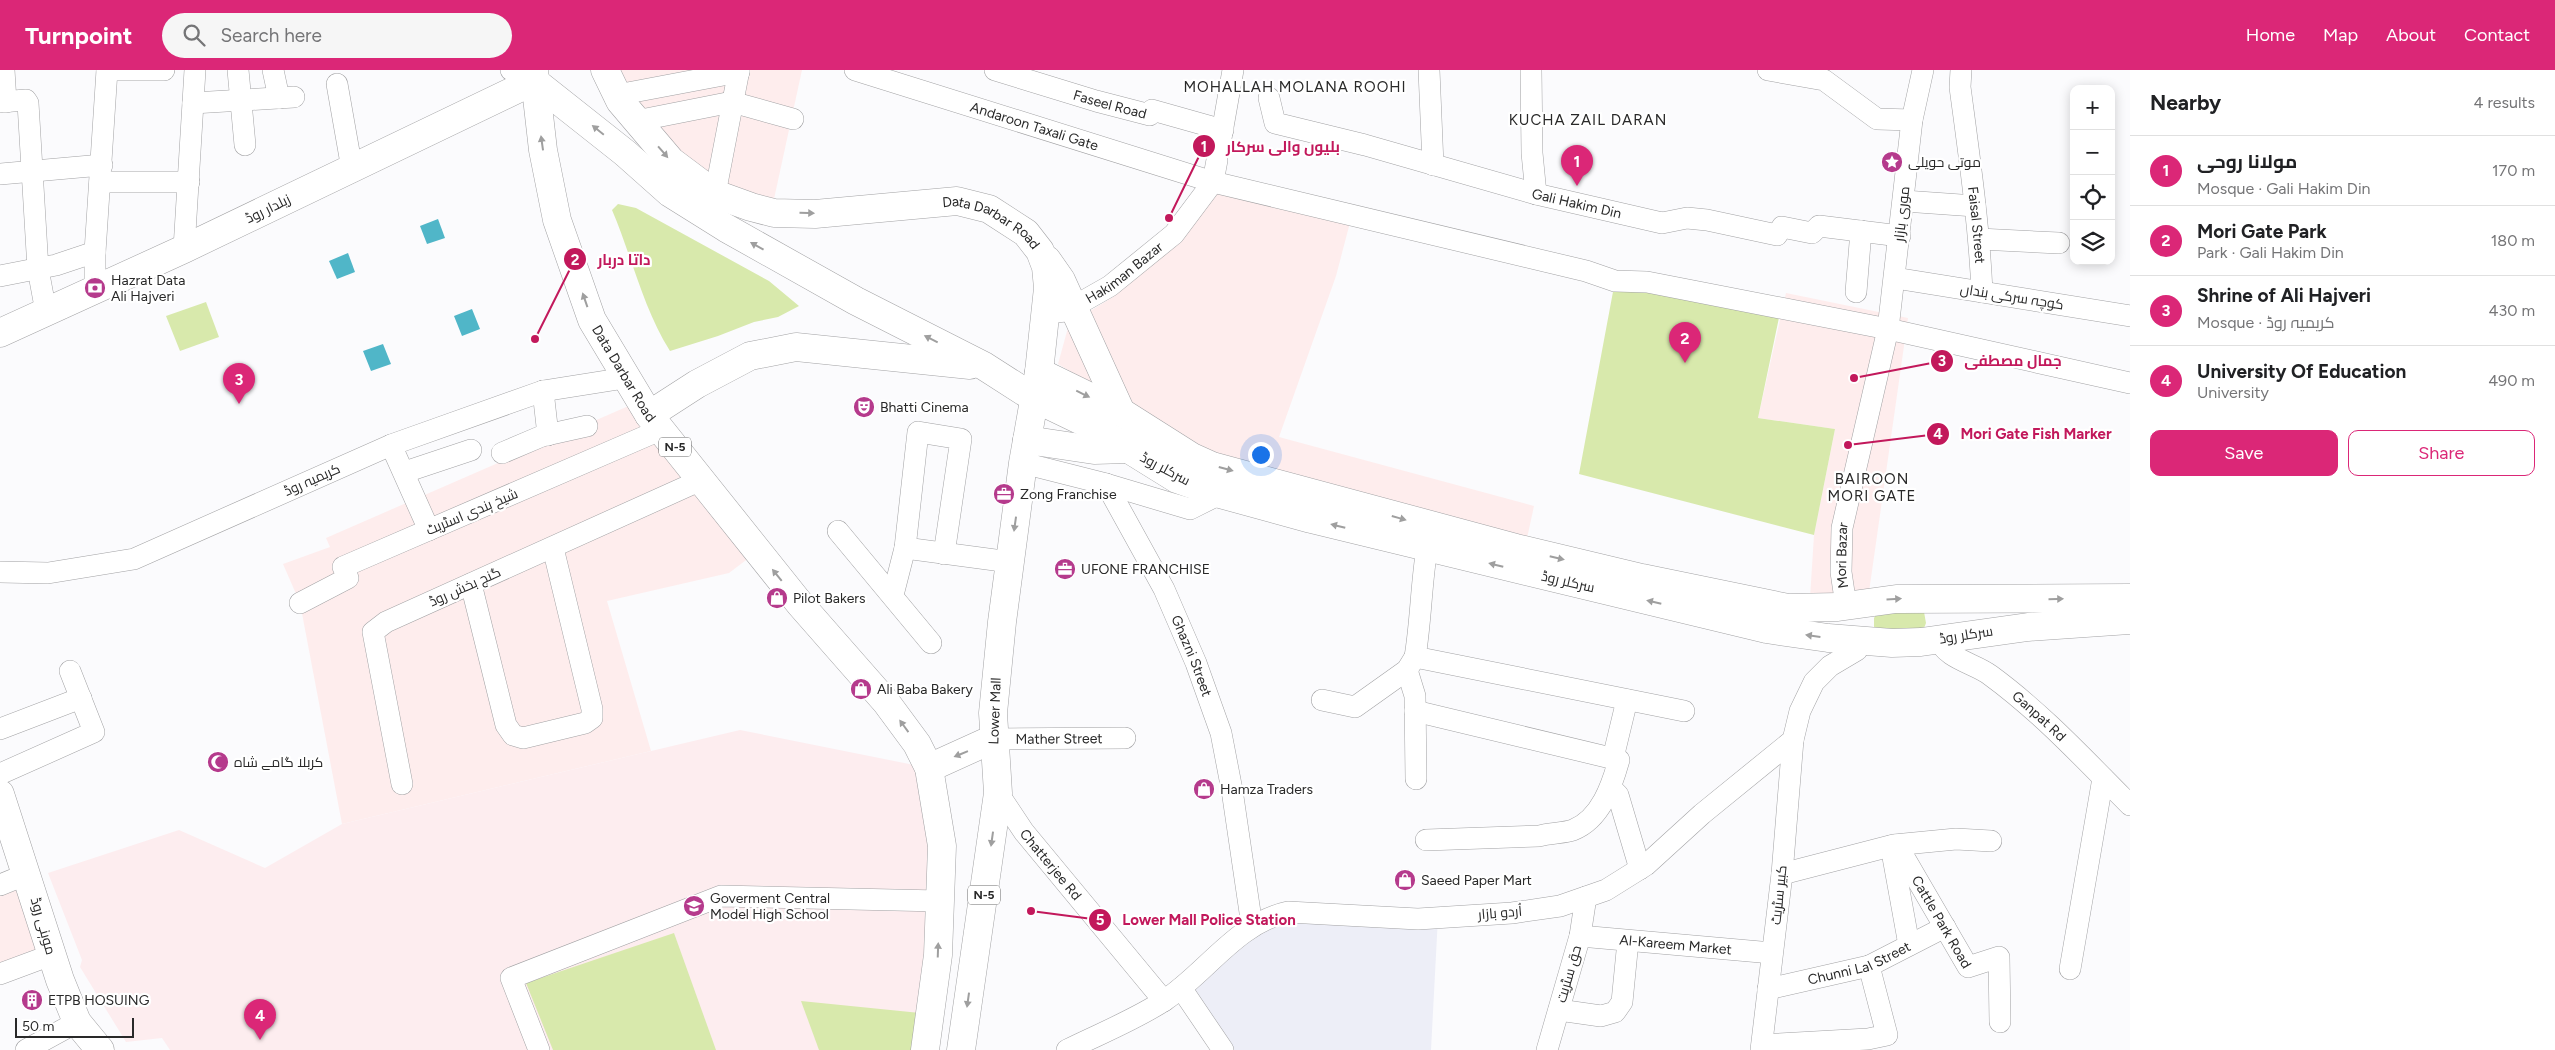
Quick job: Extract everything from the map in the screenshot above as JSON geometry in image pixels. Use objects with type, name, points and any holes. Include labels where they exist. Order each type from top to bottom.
[{"type":"main road","name":"Data Darbar Road","points":[[605,70],[617,95],[671,161],[715,194],[751,207],[782,213],[815,214],[957,201],[989,209],[1026,233],[1040,251],[1047,277],[1046,313],[1037,385]]},
{"type":"main road","name":"Data Darbar Road","points":[[526,74],[557,220],[592,320],[625,378],[655,422],[800,604],[886,702],[917,744],[929,768]]},
{"type":"main road","name":"زیلدار روڈ","points":[[0,333],[184,249],[352,169],[526,74]]},
{"type":"main road","points":[[526,74],[625,152],[670,193],[743,238],[847,296],[984,366],[1037,385]]},
{"type":"main road","points":[[1040,251],[1062,280],[1121,412]]},
{"type":"main road","points":[[655,422],[697,384],[750,356],[796,347],[984,366]]},
{"type":"main road","name":"سرکلر روڈ","points":[[1037,385],[1121,412],[1192,457],[1212,466],[1433,527],[1642,578],[1766,605],[1803,609],[1896,599],[2130,598]]},
{"type":"main road","name":"سرکلر روڈ","points":[[1037,385],[1090,425],[1177,479],[1220,494],[1427,548],[1766,629],[1892,643],[1939,639],[2028,626],[2130,620]]},
{"type":"main road","name":"Lower Mall","points":[[961,1050],[998,793],[993,739],[995,690],[1025,452],[1037,385]]},
{"type":"main road","points":[[1025,452],[1128,449]]},
{"type":"main road","points":[[1929,600],[1936,615],[1939,639]]},
{"type":"main road","points":[[1853,605],[1856,626],[1861,641]]},
{"type":"main road","points":[[929,768],[993,739]]},
{"type":"main road","name":"N-5","points":[[924,1050],[938,955],[942,846],[929,768]]},
{"type":"main road","name":"موہنی روڈ","points":[[0,790],[51,955],[68,1034],[100,1050]]},
{"type":"street","points":[[4,70],[3,102],[26,100],[28,103],[38,270],[46,312]]},
{"type":"street","points":[[95,288],[95,252],[108,70],[157,70]]},
{"type":"street","points":[[184,249],[195,70]]},
{"type":"street","points":[[238,70],[245,144]]},
{"type":"street","points":[[192,103],[286,97],[273,70]]},
{"type":"street","name":"Andaroon Taxali Gate","points":[[855,70],[1212,182],[1586,271],[1615,281],[1647,282],[1888,329],[2130,383]]},
{"type":"street","name":"Faseel Road","points":[[995,70],[1096,102],[1150,115],[1152,110],[1223,130]]},
{"type":"street","name":"Hakiman Bazar","points":[[1046,313],[1062,312],[1074,307],[1123,277],[1174,234],[1212,182],[1233,70]]},
{"type":"street","points":[[1429,70],[1433,165]]},
{"type":"street","points":[[1531,70],[1532,153],[1536,194]]},
{"type":"street","points":[[1768,70],[1825,75],[1877,119],[1912,120]]},
{"type":"street","name":"موری بازار","points":[[1888,329],[1912,120],[1923,70]]},
{"type":"street","name":"Faisal Street","points":[[1961,70],[1960,87],[1979,239],[1982,292]]},
{"type":"street","points":[[617,95],[690,76],[739,71],[715,194]]},
{"type":"street","points":[[690,76],[697,109]]},
{"type":"street","points":[[337,84],[352,169]]},
{"type":"street","name":"Gali Hakim Din","points":[[1269,98],[1275,123],[1536,194],[1662,223],[1687,218],[1707,220],[1777,235],[1782,227],[1812,233],[1819,226],[1900,236]]},
{"type":"street","points":[[636,120],[732,102],[793,119]]},
{"type":"street","points":[[0,174],[32,171],[101,174],[189,182]]},
{"type":"street","points":[[1904,201],[1975,206]]},
{"type":"street","points":[[1856,292],[1861,231]]},
{"type":"street","points":[[1979,239],[2059,243]]},
{"type":"street","points":[[0,276],[38,270],[95,252]]},
{"type":"street","name":"کوچہ سرکی بنداں","points":[[1895,278],[2130,316]]},
{"type":"street","name":"Mori Bazar","points":[[1853,605],[1840,555],[1842,528],[1888,329]]},
{"type":"street","name":"کریمیہ روڈ","points":[[0,572],[48,573],[134,559],[391,445],[543,391],[625,378]]},
{"type":"street","points":[[543,391],[548,435]]},
{"type":"street","name":"شیخ ہندی اسٹریٹ","points":[[300,604],[348,578],[343,568],[429,530],[655,422]]},
{"type":"street","points":[[502,453],[548,435],[587,426]]},
{"type":"street","points":[[893,595],[905,548],[918,432],[961,439],[944,554]]},
{"type":"street","points":[[391,445],[405,472],[429,530]]},
{"type":"street","points":[[405,472],[471,450]]},
{"type":"street","points":[[1025,452],[1106,484],[1190,509],[1220,494]]},
{"type":"street","name":"گنج بخش روڈ","points":[[402,784],[372,632],[386,622],[701,480]]},
{"type":"street","name":"Ghazni Street","points":[[1106,484],[1164,589],[1196,664],[1221,733],[1232,790],[1252,926]]},
{"type":"street","points":[[838,531],[931,643]]},
{"type":"street","points":[[472,584],[506,725],[513,735],[523,738],[585,723],[592,718],[592,709],[553,548]]},
{"type":"street","points":[[905,548],[1010,562]]},
{"type":"street","points":[[1416,779],[1415,696],[1411,664],[1419,634],[1420,588],[1427,548]]},
{"type":"street","name":"Ganpat Rd","points":[[1939,639],[1947,652],[1982,669],[2038,713],[2130,805]]},
{"type":"street","points":[[1793,740],[1800,711],[1814,682],[1830,666],[1857,650],[1861,641]]},
{"type":"street","points":[[1322,700],[1356,707],[1411,664],[1684,711]]},
{"type":"street","points":[[0,790],[94,732],[70,671]]},
{"type":"street","points":[[0,729],[80,698]]},
{"type":"street","points":[[1613,758],[1627,700]]},
{"type":"street","points":[[1415,711],[1619,760],[1611,788],[1602,804],[1588,819],[1573,830],[1555,831],[1539,836],[1426,840]]},
{"type":"street","name":"Mather Street","points":[[993,739],[1125,738]]},
{"type":"street","name":"اُردو بازار","points":[[1067,1050],[1164,1001],[1252,926],[1269,916],[1288,912],[1418,919],[1512,913],[1560,906],[1606,890],[1640,869],[1702,814],[1793,740]]},
{"type":"street","name":"کبیر سٹریٹ","points":[[1762,1048],[1782,874],[1793,740]]},
{"type":"street","points":[[2070,969],[2103,778]]},
{"type":"street","points":[[1611,788],[1618,795],[1640,869]]},
{"type":"street","name":"Chatterjee Rd","points":[[998,793],[1024,832],[1164,1001]]},
{"type":"street","points":[[1782,874],[1894,846],[1956,839],[1991,841]]},
{"type":"street","points":[[1894,846],[1909,945]]},
{"type":"street","name":"Cattle Park Road","points":[[1894,846],[1968,966],[1999,957],[2000,1022]]},
{"type":"street","points":[[0,885],[27,874]]},
{"type":"street","points":[[539,1050],[511,978],[721,896],[939,901]]},
{"type":"street","name":"حق سٹریت","points":[[1549,1050],[1580,936],[1586,897]]},
{"type":"street","name":"Chunni Lal Street","points":[[1768,989],[1869,966],[1944,927]]},
{"type":"street","name":"Al-Kareem Market","points":[[1580,936],[1772,953]]},
{"type":"street","points":[[1559,1010],[1600,1016],[1615,1012],[1622,1002],[1628,941]]},
{"type":"street","points":[[0,974],[51,955]]},
{"type":"street","points":[[1762,1048],[1889,1042],[1869,966]]},
{"type":"street","points":[[1181,988],[1223,1050]]},
{"type":"street","points":[[26,1050],[68,1034]]},
{"type":"shaded area","points":[[605,70],[802,70],[774,199],[749,194],[701,177]]},
{"type":"shaded area","points":[[1213,182],[1352,215],[1336,276],[1279,437],[1534,506],[1526,543],[1208,454],[1058,364],[1069,324],[1113,297],[1174,234]]},
{"type":"shaded area","points":[[1786,293],[1908,318],[1868,599],[1810,598],[1814,535],[1835,429],[1758,418]]},
{"type":"shaded area","points":[[640,401],[758,551],[729,573],[607,601],[651,751],[342,824],[300,603],[283,564],[330,547],[326,538]]},
{"type":"shaded area","name":"Goverment Central Model High School","points":[[740,730],[929,768],[942,846],[922,1050],[170,1050],[162,1038],[126,1042],[80,967],[82,960],[48,873],[179,830],[265,868],[342,824]]},
{"type":"shaded area","points":[[20,883],[42,952],[0,968],[0,891]]},
{"type":"shaded area","points":[[1269,916],[1438,917],[1431,1050],[1223,1050],[1181,988]]},
{"type":"green space","points":[[618,204],[636,208],[769,281],[799,306],[778,317],[754,322],[670,351],[645,300],[612,210]]},
{"type":"green space","points":[[1615,281],[1781,308],[1758,418],[1835,429],[1814,535],[1579,474]]},
{"type":"green space","points":[[206,302],[219,337],[180,351],[166,316]]},
{"type":"green space","points":[[1879,610],[1924,612],[1926,623],[1923,631],[1874,628],[1874,618]]},
{"type":"green space","points":[[674,933],[716,1050],[553,1050],[526,983]]},
{"type":"green space","points":[[801,1001],[930,1014],[925,1050],[819,1050]]},
{"type":"water","points":[[438,219],[445,238],[427,244],[420,226]]},
{"type":"water","points":[[348,253],[355,272],[337,279],[329,261]]},
{"type":"water","points":[[472,309],[480,329],[462,336],[454,316]]},
{"type":"water","points":[[383,344],[391,364],[371,371],[363,351]]},
{"type":"place","name":"موتی حویلی","points":[[1892,162]]},
{"type":"place","name":"مولانا روحی","points":[[1577,186]]},
{"type":"place","name":"بلیوں والی سرکار","points":[[1169,218]]},
{"type":"place","name":"Hazrat Data Ali Hajveri","points":[[95,288]]},
{"type":"place","name":"داتا دربار","points":[[535,339]]},
{"type":"place","name":"Mori Gate Park","points":[[1685,363]]},
{"type":"place","name":"جمال مصطفی","points":[[1854,378]]},
{"type":"place","name":"Shrine of Ali Hajveri","points":[[239,404]]},
{"type":"place","name":"Bhatti Cinema","points":[[864,407]]},
{"type":"place","name":"Mori Gate Fish Marker","points":[[1848,445]]},
{"type":"place","name":"Zong Franchise","points":[[1004,494]]},
{"type":"place","name":"UFONE FRANCHISE","points":[[1065,569]]},
{"type":"place","name":"Pilot Bakers","points":[[777,598]]},
{"type":"place","name":"Ali Baba Bakery","points":[[861,689]]},
{"type":"place","name":"کربلا گامے شاہ","points":[[218,762]]},
{"type":"place","name":"Hamza Traders","points":[[1204,789]]},
{"type":"place","name":"Saeed Paper Mart","points":[[1405,880]]},
{"type":"place","name":"Goverment Central Model High School","points":[[694,906]]},
{"type":"place","name":"Lower Mall Police Station","points":[[1031,911]]},
{"type":"place","name":"ETPB HOSUING","points":[[32,1000]]},
{"type":"place","name":"University Of Education","points":[[260,1040]]},
{"type":"district","name":"MOHALLAH MOLANA ROOHI","points":[[1295,87]]},
{"type":"district","name":"KUCHA ZAIL DARAN","points":[[1588,120]]},
{"type":"district","name":"BAIROON MORI GATE","points":[[1872,488]]}]
